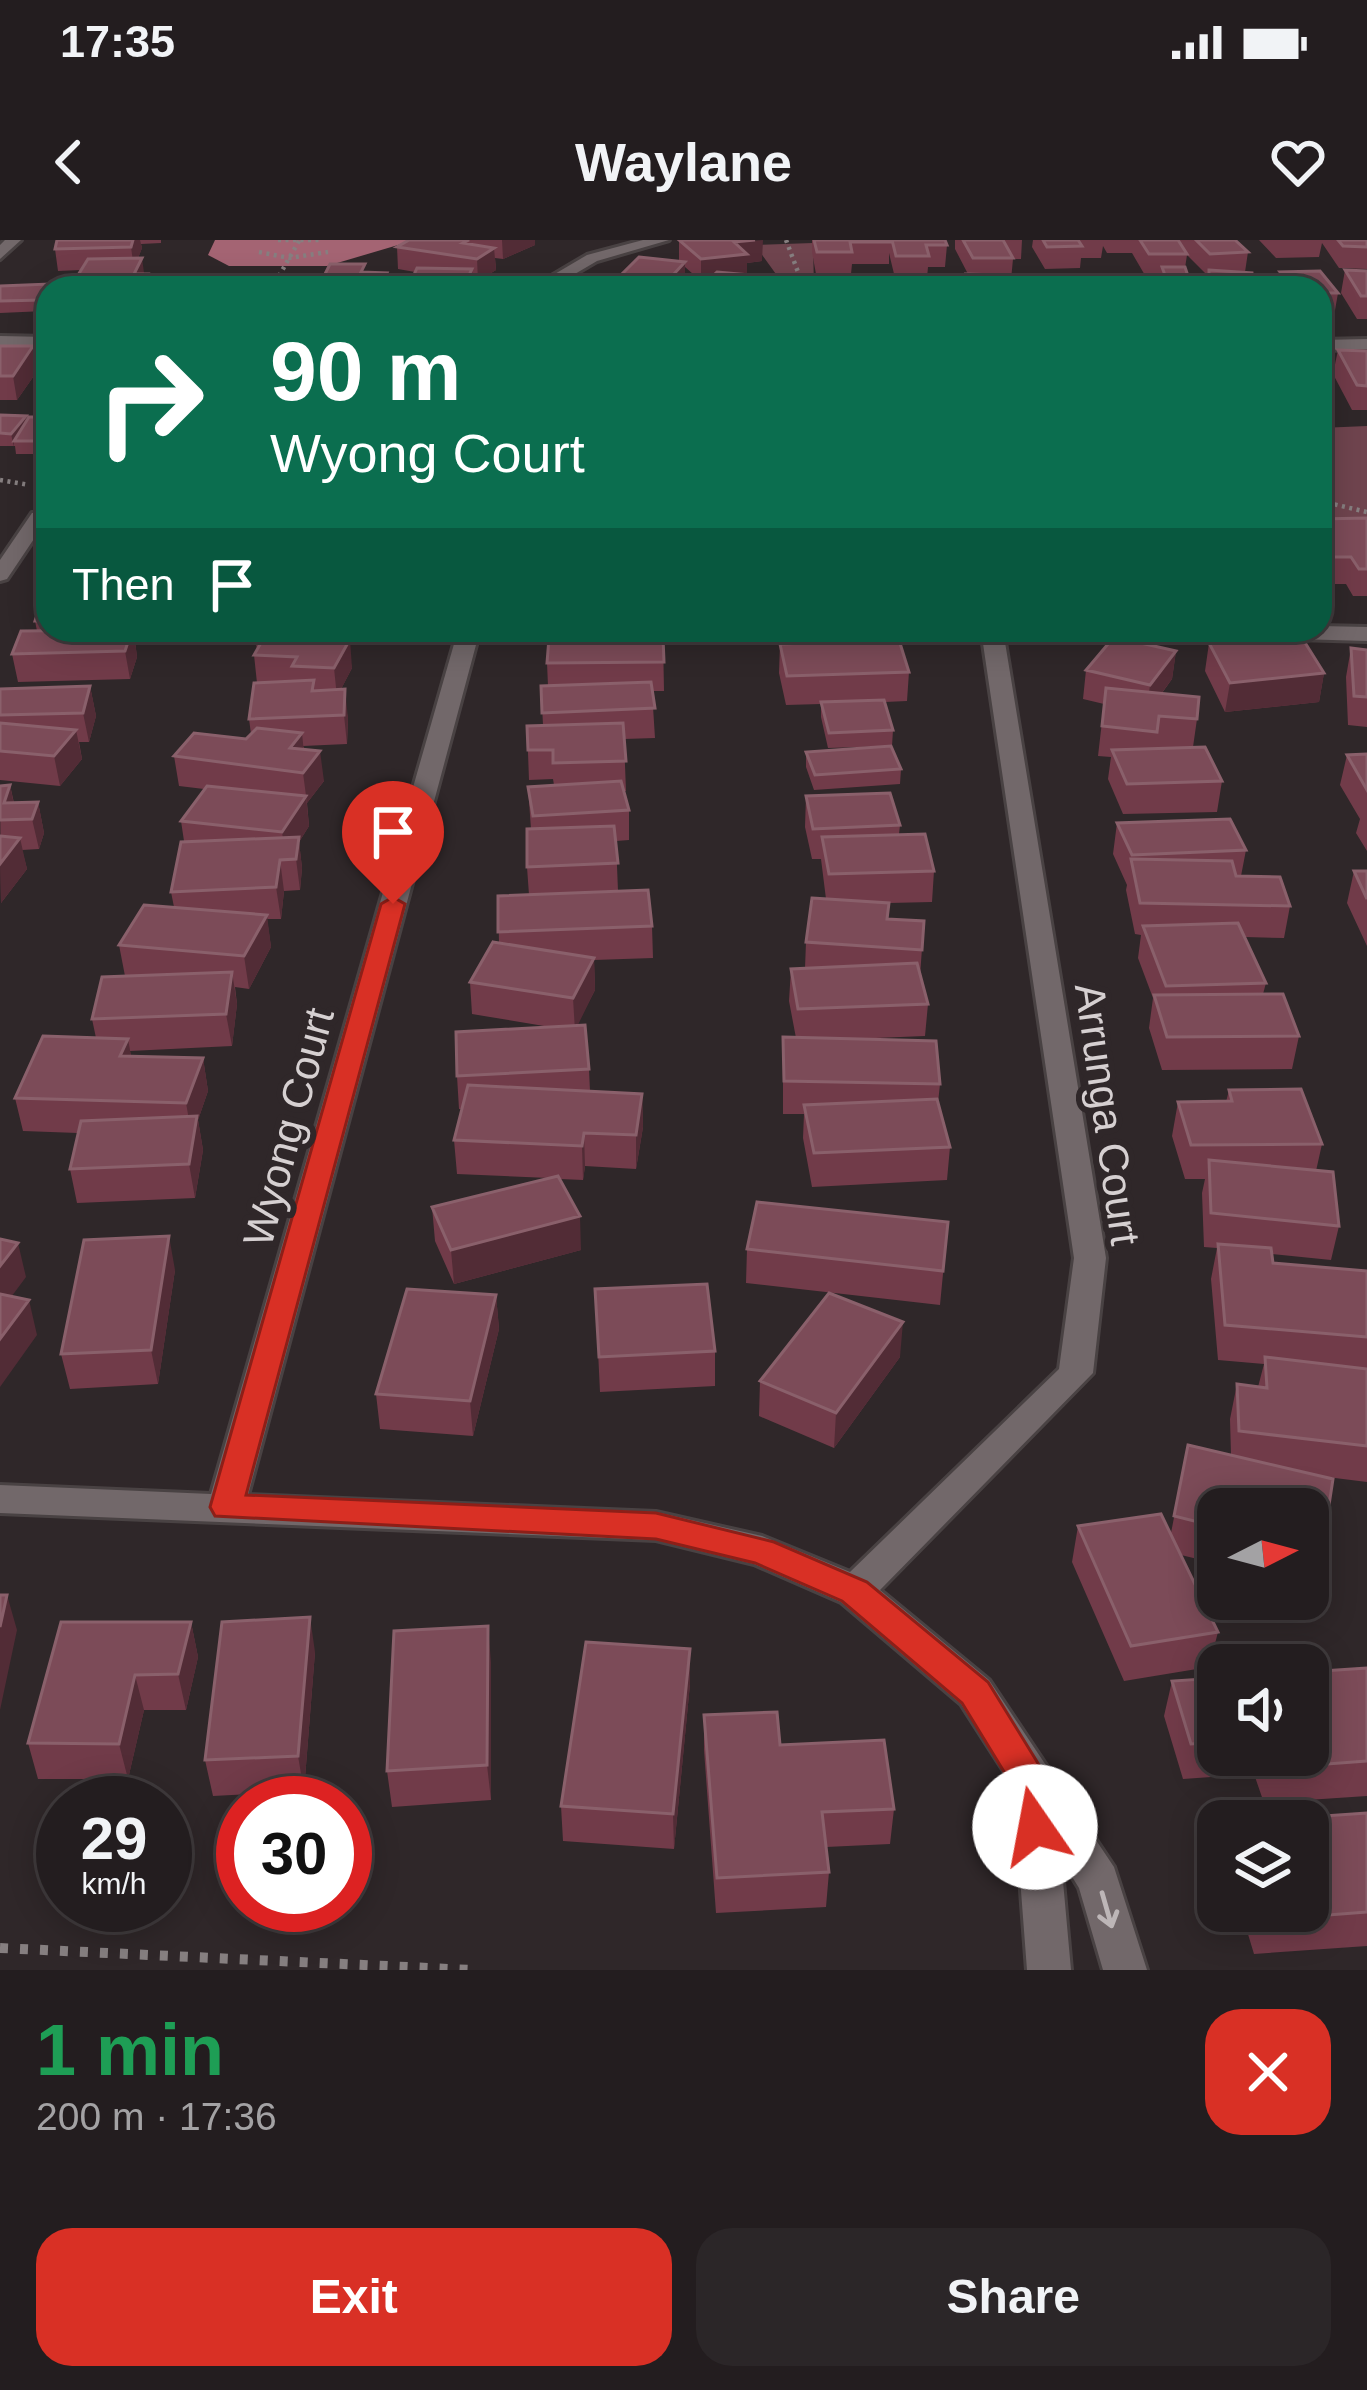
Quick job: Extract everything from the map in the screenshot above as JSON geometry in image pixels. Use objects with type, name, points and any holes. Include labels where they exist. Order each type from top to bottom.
[{"type":"street","points":[[0,254],[13,240]]},
{"type":"street","points":[[560,276],[592,258],[662,240]]},
{"type":"street","points":[[0,341],[36,342]]},
{"type":"street","points":[[1332,345],[1367,344]]},
{"type":"street","points":[[0,575],[36,521]]},
{"type":"street","points":[[1332,633],[1367,634]]},
{"type":"street","name":"Wyong Court","points":[[226,1507],[466,642]]},
{"type":"street","name":"Arrunga Court","points":[[854,1592],[1076,1373],[1090,1258],[994,642]]},
{"type":"street","points":[[0,1499],[656,1526],[762,1551],[854,1592],[975,1692],[1099,1880],[1125,1970]]},
{"type":"street","points":[[1033,1786],[1049,1970]]},
{"type":"path","points":[[278,240],[323,240]]},
{"type":"path","points":[[786,240],[800,276]]},
{"type":"path","points":[[279,276],[298,242]]},
{"type":"path","points":[[259,252],[289,258],[328,252]]},
{"type":"path","points":[[0,480],[36,486]]},
{"type":"path","points":[[1332,504],[1367,512]]},
{"type":"path","points":[[0,1948],[471,1970]]},
{"type":"shaded area","points":[[215,240],[415,240],[327,266],[229,266],[208,255]]},
{"type":"shaded area","points":[[813,243],[814,276],[777,276],[755,245]]},
{"type":"shaded area","points":[[1367,426],[1367,520],[1332,519],[1332,427]]},
{"type":"building","points":[[57,240],[133,240],[131,247],[55,249]]},
{"type":"building","points":[[409,240],[469,240],[463,243],[494,248],[477,259],[397,247]]},
{"type":"building","points":[[679,240],[755,240],[734,242],[747,254],[701,259]]},
{"type":"building","points":[[814,240],[890,242],[850,242],[852,252],[817,252]]},
{"type":"building","points":[[892,240],[945,240],[947,245],[926,245],[929,256],[896,256]]},
{"type":"building","points":[[963,240],[1003,240],[1013,258],[973,258]]},
{"type":"building","points":[[1043,240],[1078,240],[1082,246],[1047,247]]},
{"type":"building","points":[[1140,240],[1178,240],[1187,254],[1149,254]]},
{"type":"building","points":[[1196,240],[1235,240],[1248,252],[1210,254]]},
{"type":"building","points":[[1338,240],[1367,240],[1367,247],[1343,246]]},
{"type":"building","points":[[639,257],[685,262],[673,275],[620,276]]},
{"type":"building","points":[[142,258],[134,274],[148,274],[77,276],[88,259]]},
{"type":"building","points":[[330,264],[365,264],[361,272],[387,273],[386,276],[324,276]]},
{"type":"building","points":[[1162,267],[1185,267],[1188,276],[1165,276]]},
{"type":"building","points":[[417,268],[472,269],[469,276],[413,276]]},
{"type":"building","points":[[1209,270],[1252,276],[1209,276]]},
{"type":"building","points":[[1345,270],[1367,271],[1367,296],[1361,296]]},
{"type":"building","points":[[1320,271],[1324,276],[1283,276],[1280,272]]},
{"type":"building","points":[[717,272],[760,276],[713,276]]},
{"type":"building","points":[[36,285],[36,300],[0,301],[0,286]]},
{"type":"building","points":[[0,346],[33,346],[13,376],[0,376]]},
{"type":"building","points":[[1338,350],[1367,351],[1367,386],[1357,385]]},
{"type":"building","points":[[0,415],[26,416],[11,434],[0,433]]},
{"type":"building","points":[[29,417],[36,417],[36,441],[14,441]]},
{"type":"building","points":[[1367,518],[1367,569],[1359,569],[1351,557],[1332,557],[1332,519]]},
{"type":"building","points":[[21,631],[36,631],[36,642],[128,642],[125,651],[12,654]]},
{"type":"building","points":[[261,642],[348,642],[334,668],[292,666],[297,657],[254,655]]},
{"type":"building","points":[[549,642],[663,642],[664,662],[547,663]]},
{"type":"building","points":[[900,642],[909,672],[787,676],[780,644]]},
{"type":"building","points":[[1110,642],[1176,651],[1150,685],[1086,670]]},
{"type":"building","points":[[1305,642],[1324,673],[1230,683],[1209,643]]},
{"type":"building","points":[[1351,648],[1367,650],[1367,697],[1354,696]]},
{"type":"building","points":[[314,680],[312,691],[345,689],[344,715],[249,719],[254,683]]},
{"type":"building","points":[[651,682],[655,708],[542,713],[541,686]]},
{"type":"building","points":[[90,686],[83,713],[0,715],[0,689]]},
{"type":"building","points":[[1106,688],[1199,697],[1197,719],[1159,716],[1157,732],[1102,726]]},
{"type":"building","points":[[884,700],[893,730],[829,733],[821,702]]},
{"type":"building","points":[[0,723],[76,730],[54,756],[0,751]]},
{"type":"building","points":[[623,723],[626,761],[553,763],[553,750],[528,750],[527,726]]},
{"type":"building","points":[[257,728],[302,733],[290,748],[320,751],[303,773],[174,756],[194,733],[246,739]]},
{"type":"building","points":[[891,746],[901,769],[815,775],[806,752]]},
{"type":"building","points":[[1205,747],[1222,781],[1127,784],[1112,750]]},
{"type":"building","points":[[1367,754],[1367,790],[1347,755]]},
{"type":"building","points":[[621,781],[629,810],[533,816],[528,787]]},
{"type":"building","points":[[10,785],[4,803],[38,802],[32,819],[0,820],[0,786]]},
{"type":"building","points":[[207,786],[306,796],[282,832],[181,821]]},
{"type":"building","points":[[890,793],[900,825],[813,829],[806,796]]},
{"type":"building","points":[[1230,819],[1246,850],[1132,855],[1117,823]]},
{"type":"building","points":[[614,826],[618,863],[527,867],[527,829]]},
{"type":"building","points":[[925,834],[934,871],[829,874],[822,837]]},
{"type":"building","points":[[0,836],[20,838],[0,864]]},
{"type":"building","points":[[299,837],[296,859],[280,860],[276,887],[171,892],[181,842]]},
{"type":"building","points":[[1131,859],[1232,861],[1236,876],[1280,877],[1290,906],[1140,903]]},
{"type":"building","points":[[1354,871],[1367,871],[1367,899]]},
{"type":"building","points":[[648,890],[652,926],[498,932],[498,896]]},
{"type":"building","points":[[812,898],[889,903],[887,919],[924,921],[922,950],[806,942]]},
{"type":"building","points":[[144,905],[267,915],[244,956],[119,945]]},
{"type":"building","points":[[1238,923],[1266,983],[1166,986],[1143,926]]},
{"type":"building","points":[[493,942],[594,958],[573,998],[470,982]]},
{"type":"building","points":[[917,963],[928,1004],[798,1009],[791,969]]},
{"type":"building","points":[[232,972],[226,1014],[92,1019],[102,977]]},
{"type":"building","points":[[1283,994],[1299,1036],[1167,1037],[1154,995]]},
{"type":"building","points":[[585,1025],[589,1069],[457,1076],[456,1032]]},
{"type":"building","points":[[43,1036],[128,1039],[120,1056],[203,1058],[186,1103],[15,1098]]},
{"type":"building","points":[[783,1037],[936,1041],[940,1084],[784,1081]]},
{"type":"building","points":[[468,1085],[642,1094],[636,1135],[584,1133],[582,1146],[454,1140]]},
{"type":"building","points":[[1301,1089],[1322,1144],[1191,1145],[1178,1102],[1232,1101],[1229,1090]]},
{"type":"building","points":[[937,1099],[950,1147],[814,1153],[804,1105]]},
{"type":"building","points":[[197,1116],[189,1164],[70,1169],[81,1121]]},
{"type":"building","points":[[1209,1160],[1333,1172],[1339,1226],[1211,1213]]},
{"type":"building","points":[[558,1176],[580,1216],[451,1250],[432,1207]]},
{"type":"building","points":[[757,1202],[948,1222],[943,1271],[747,1249]]},
{"type":"building","points":[[169,1236],[151,1350],[61,1354],[84,1240]]},
{"type":"building","points":[[0,1239],[18,1243],[0,1266]]},
{"type":"building","points":[[1218,1244],[1271,1248],[1273,1263],[1367,1271],[1367,1337],[1225,1325]]},
{"type":"building","points":[[707,1284],[715,1351],[599,1357],[595,1289]]},
{"type":"building","points":[[407,1289],[496,1295],[470,1401],[376,1394]]},
{"type":"building","points":[[829,1293],[903,1322],[836,1413],[760,1381]]},
{"type":"building","points":[[0,1294],[29,1300],[0,1339]]},
{"type":"building","points":[[1265,1357],[1367,1369],[1367,1446],[1239,1431],[1237,1384],[1267,1388]]},
{"type":"building","points":[[1188,1445],[1333,1479],[1329,1505],[1329,1488],[1197,1488],[1197,1522],[1174,1516]]},
{"type":"building","points":[[1161,1514],[1197,1589],[1197,1620],[1212,1620],[1218,1632],[1131,1646],[1078,1526]]},
{"type":"building","points":[[0,1595],[7,1595],[0,1627]]},
{"type":"building","points":[[310,1617],[298,1756],[205,1760],[222,1622]]},
{"type":"building","points":[[61,1622],[191,1622],[178,1674],[135,1675],[119,1744],[28,1743]]},
{"type":"building","points":[[488,1626],[487,1765],[387,1771],[394,1631]]},
{"type":"building","points":[[586,1642],[690,1649],[673,1814],[561,1806]]},
{"type":"building","points":[[1367,1668],[1367,1761],[1329,1764],[1329,1671]]},
{"type":"building","points":[[1197,1679],[1197,1744],[1191,1744],[1172,1681]]},
{"type":"building","points":[[777,1712],[780,1745],[884,1740],[894,1809],[822,1812],[829,1872],[717,1878],[704,1715]]},
{"type":"building","points":[[1367,1813],[1367,1912],[1329,1915],[1329,1816]]},
{"type":"route","points":[[393,904],[226,1507],[656,1526],[762,1551],[854,1592],[975,1692],[1033,1786],[1035,1827]]}]
